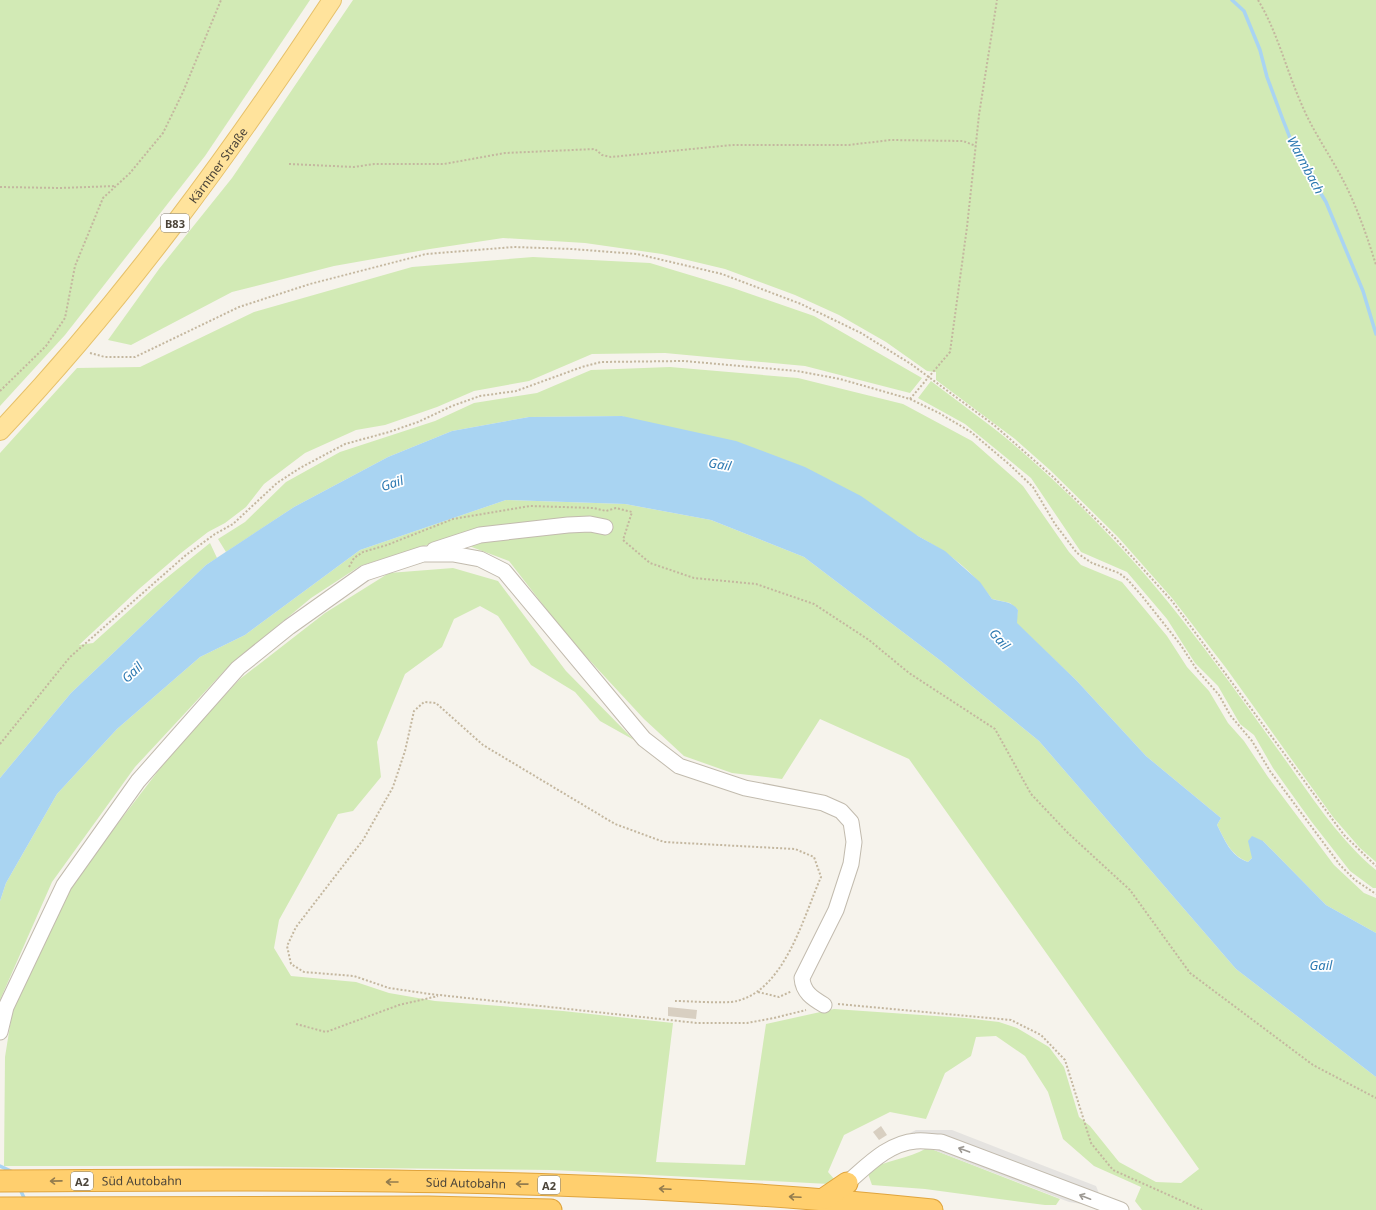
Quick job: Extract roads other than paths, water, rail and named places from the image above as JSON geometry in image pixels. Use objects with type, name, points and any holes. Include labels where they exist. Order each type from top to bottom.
[{"type":"highway","name":"Süd Autobahn","points":[[0,1182],[165,1180],[443,1182],[630,1187],[825,1198],[932,1210]]},
{"type":"highway","points":[[825,1198],[847,1183]]},
{"type":"highway","name":"Süd Autobahn","points":[[0,1208],[428,1207],[551,1210]]},
{"type":"main road","name":"Kärntner Straße","points":[[0,431],[74,348],[153,253],[213,172],[332,0]]},
{"type":"lane","points":[[0,1032],[6,1007],[64,885],[138,781],[238,668],[289,627],[365,573],[480,535],[568,525],[590,524],[605,527]]},
{"type":"lane","points":[[424,554],[453,554],[480,559],[504,571],[644,739],[679,766],[745,788],[823,803],[841,811],[851,822],[854,842],[851,864],[836,910],[802,978],[803,987],[811,997],[824,1005]]},
{"type":"lane","points":[[847,1183],[879,1155],[900,1144],[916,1141],[941,1142],[1122,1210]]},
{"type":"water","name":"Gail","points":[[622,416],[736,441],[805,467],[861,496],[918,536],[945,551],[980,582],[992,599],[1010,603],[1016,607],[1018,610],[1017,623],[1077,681],[1146,756],[1221,818],[1217,825],[1232,852],[1248,862],[1252,858],[1248,841],[1252,836],[1263,841],[1326,905],[1376,933],[1376,1077],[1236,969],[1039,741],[941,661],[804,557],[711,520],[625,504],[506,500],[360,550],[245,635],[200,657],[117,729],[57,794],[6,883],[0,901],[0,778],[71,693],[206,565],[294,507],[388,457],[452,431],[529,417]]},
{"type":"waterway","name":"Warmbach","points":[[1232,0],[1244,11],[1260,50],[1267,77],[1296,153],[1326,202],[1363,291],[1376,334]]},
{"type":"waterway","points":[[0,1166],[13,1172]]},
{"type":"waterway","points":[[19,1187],[26,1202]]}]
